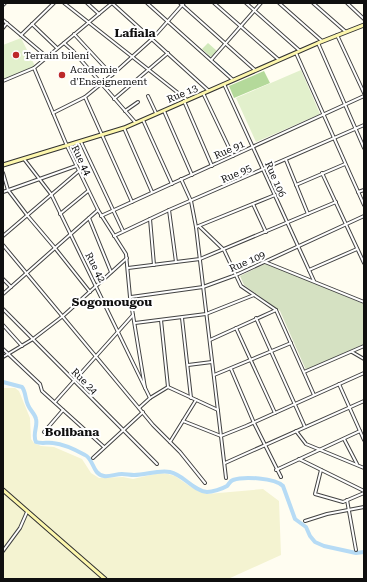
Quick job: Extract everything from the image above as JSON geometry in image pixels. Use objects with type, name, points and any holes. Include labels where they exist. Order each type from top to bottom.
[{"type":"street","points":[[21,35],[54,3]]},
{"type":"street","points":[[64,3],[187,100]]},
{"type":"street","points":[[87,3],[99,14]]},
{"type":"street","points":[[3,81],[34,68],[112,3],[209,91]]},
{"type":"street","points":[[147,3],[233,80]]},
{"type":"street","points":[[214,3],[279,60]]},
{"type":"street","points":[[246,3],[300,51]]},
{"type":"street","points":[[211,60],[261,3]]},
{"type":"street","points":[[279,3],[320,42],[344,105],[364,148]]},
{"type":"street","points":[[313,3],[346,32]]},
{"type":"street","points":[[347,3],[364,18]]},
{"type":"street","points":[[53,113],[85,97],[112,75],[152,39],[182,4],[255,70]]},
{"type":"street","points":[[3,20],[47,57]]},
{"type":"street","points":[[3,28],[7,23]]},
{"type":"street","points":[[32,24],[58,48]]},
{"type":"street","name":"Rue 13","points":[[3,165],[124,128],[320,42],[364,25]]},
{"type":"street","points":[[74,34],[112,75]]},
{"type":"street","points":[[337,35],[364,93]]},
{"type":"street","points":[[64,43],[73,51],[135,122]]},
{"type":"street","points":[[296,53],[364,205]]},
{"type":"street","points":[[114,99],[168,54]]},
{"type":"street","name":"Rue 44","points":[[34,68],[88,191],[101,216],[126,254]]},
{"type":"street","name":"Rue 106","points":[[224,84],[314,281]]},
{"type":"street","points":[[203,93],[233,156]]},
{"type":"street","points":[[148,96],[156,113]]},
{"type":"street","name":"Rue 91","points":[[101,216],[364,96]]},
{"type":"street","points":[[85,97],[132,202]]},
{"type":"street","points":[[125,111],[138,102]]},
{"type":"street","points":[[184,102],[212,166]]},
{"type":"street","points":[[163,110],[192,174]]},
{"type":"street","points":[[143,119],[172,184]]},
{"type":"street","name":"Rue 95","points":[[114,236],[169,210],[364,125]]},
{"type":"street","points":[[124,128],[152,193]]},
{"type":"street","points":[[81,142],[123,231]]},
{"type":"street","name":"Rue 42","points":[[24,159],[51,194],[150,398]]},
{"type":"street","points":[[286,160],[308,214]]},
{"type":"street","points":[[296,185],[345,164]]},
{"type":"street","points":[[3,192],[76,166]]},
{"type":"street","points":[[3,236],[79,171]]},
{"type":"street","points":[[3,173],[8,190],[90,292]]},
{"type":"street","points":[[322,173],[364,263]]},
{"type":"street","points":[[181,179],[191,201],[196,227],[226,478]]},
{"type":"street","points":[[358,192],[364,190]]},
{"type":"street","points":[[60,214],[88,191]]},
{"type":"street","points":[[196,227],[275,195]]},
{"type":"street","points":[[128,268],[200,259],[336,202]]},
{"type":"street","points":[[253,204],[266,232]]},
{"type":"street","points":[[3,294],[98,210]]},
{"type":"street","points":[[169,210],[176,262]]},
{"type":"street","name":"Rue 109","points":[[130,297],[203,287],[236,276],[364,216]]},
{"type":"street","points":[[89,218],[111,272]]},
{"type":"street","points":[[150,219],[154,265]]},
{"type":"street","points":[[199,226],[224,250],[241,286],[276,310],[314,395]]},
{"type":"street","points":[[3,245],[139,408],[203,478],[205,483]]},
{"type":"street","points":[[309,270],[357,249]]},
{"type":"street","name":"Rue 42","points":[[126,254],[130,297],[145,388]]},
{"type":"street","points":[[3,357],[33,339],[63,316],[127,258]]},
{"type":"street","points":[[266,262],[364,302]]},
{"type":"street","points":[[3,279],[11,287]]},
{"type":"street","points":[[135,323],[206,314],[254,295]]},
{"type":"street","name":"Rue 24","points":[[3,309],[157,464]]},
{"type":"street","points":[[210,340],[276,310]]},
{"type":"street","points":[[54,402],[133,315]]},
{"type":"street","points":[[182,318],[192,398]]},
{"type":"street","points":[[256,318],[305,427]]},
{"type":"street","points":[[161,320],[168,387]]},
{"type":"street","points":[[3,325],[22,346]]},
{"type":"street","points":[[236,328],[275,413]]},
{"type":"street","points":[[214,375],[291,343]]},
{"type":"street","points":[[304,372],[364,346]]},
{"type":"street","points":[[3,349],[40,384],[42,391],[104,447]]},
{"type":"street","points":[[352,352],[364,359]]},
{"type":"street","points":[[188,365],[212,362]]},
{"type":"street","points":[[231,369],[276,470],[281,477]]},
{"type":"street","points":[[183,421],[221,436],[364,373]]},
{"type":"street","points":[[339,384],[364,440]]},
{"type":"street","points":[[139,408],[150,398],[168,387]]},
{"type":"street","points":[[168,387],[218,410]]},
{"type":"street","points":[[170,442],[196,400]]},
{"type":"street","points":[[224,463],[364,401]]},
{"type":"street","points":[[44,432],[63,410]]},
{"type":"street","points":[[93,458],[143,412]]},
{"type":"street","points":[[296,431],[306,444],[364,468]]},
{"type":"street","points":[[276,470],[360,431]]},
{"type":"street","points":[[344,439],[357,465]]},
{"type":"street","points":[[299,459],[364,492]]},
{"type":"street","points":[[321,470],[315,494],[343,502],[364,492]]},
{"type":"street","points":[[3,490],[105,579]]},
{"type":"street","points":[[347,500],[356,550]]},
{"type":"street","points":[[305,521],[327,514],[364,507]]},
{"type":"street","points":[[3,551],[22,524],[27,512]]},
{"type":"green space","name":"Terrain bileni","points":[[21,38],[35,66],[4,80],[3,45]]},
{"type":"green space","points":[[208,43],[217,51],[211,57],[202,49]]},
{"type":"green space","points":[[301,70],[320,114],[256,142],[236,98]]},
{"type":"green space","points":[[264,71],[270,83],[234,98],[229,86]]},
{"type":"green space","points":[[267,263],[364,304],[364,344],[306,370],[280,311],[244,285],[240,276]]},
{"type":"green space","points":[[3,388],[15,388],[19,391],[30,418],[31,439],[34,443],[41,446],[54,447],[82,459],[91,473],[99,478],[123,477],[133,479],[159,473],[175,476],[191,487],[207,494],[263,489],[279,501],[281,555],[228,579],[3,579]]},
{"type":"waterway","points":[[169,22],[230,75]]},
{"type":"waterway","points":[[3,382],[22,387],[28,405],[35,415],[36,442],[57,444],[81,453],[88,457],[95,470],[100,475],[134,475],[170,472],[180,476],[202,491],[207,492],[227,486],[232,480],[259,478],[273,481],[283,486],[295,519],[306,527],[310,536],[315,542],[324,546],[356,553],[364,552]]},
{"type":"place","name":"Terrain bileni","points":[[16,55]]},
{"type":"place","name":"Academie d'Enseignement","points":[[62,75]]},
{"type":"district","name":"Lafiala","points":[[135,33]]},
{"type":"district","name":"Sogomougou","points":[[112,302]]},
{"type":"district","name":"Bolibana","points":[[72,432]]}]
